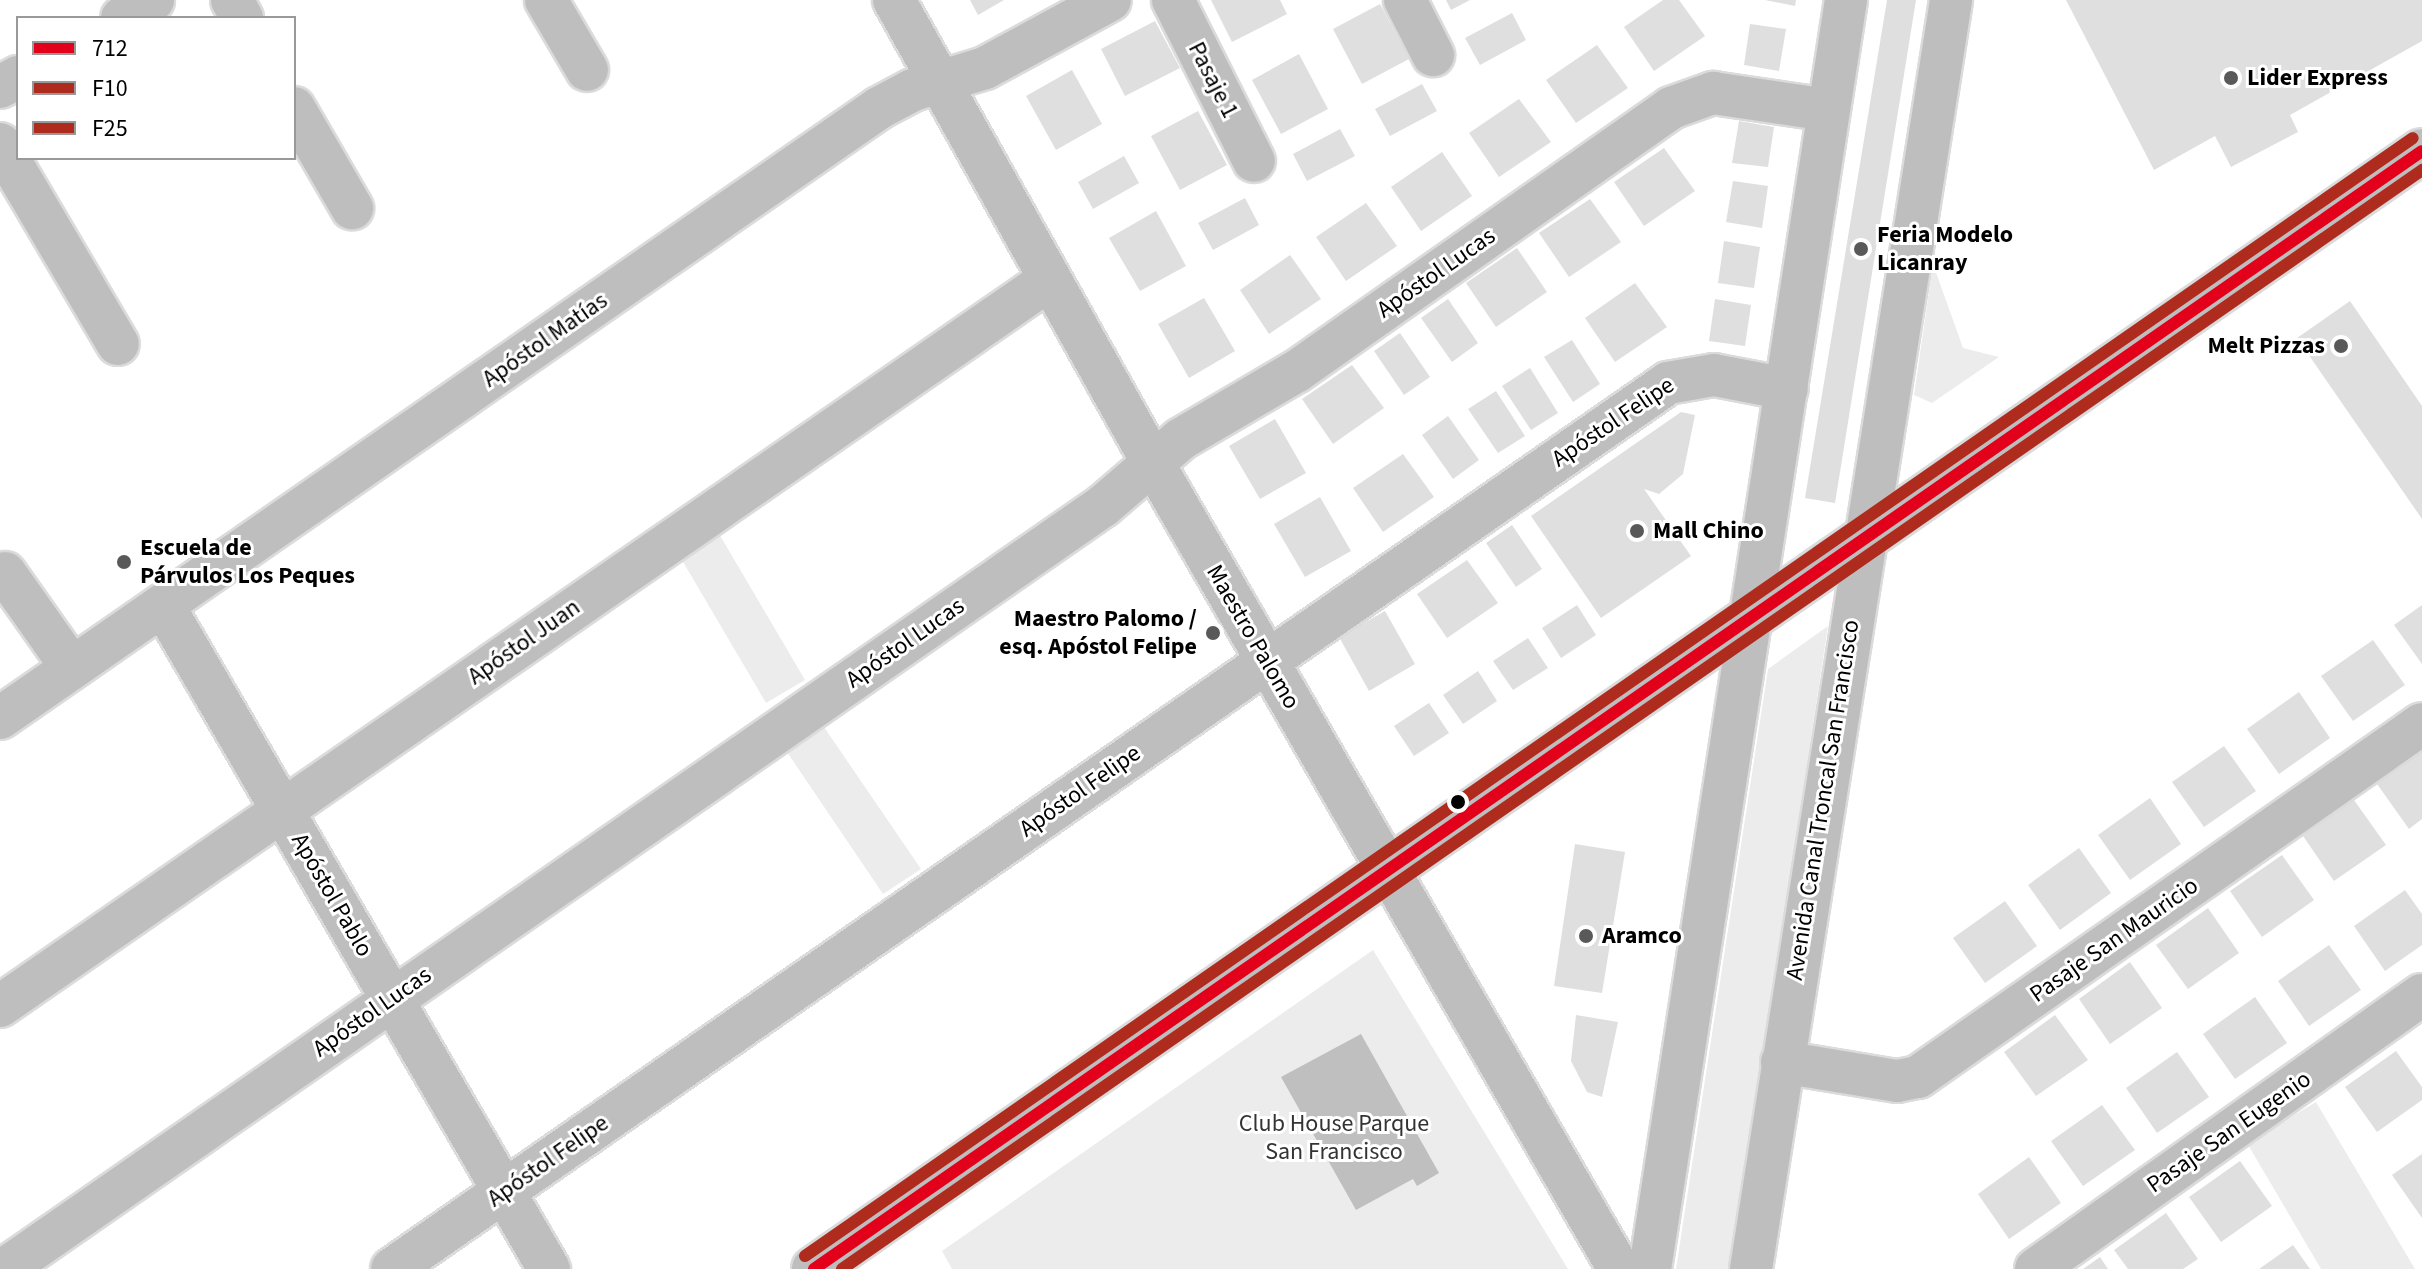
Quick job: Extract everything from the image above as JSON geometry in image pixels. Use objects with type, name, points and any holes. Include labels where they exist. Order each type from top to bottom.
[{"type":"main road","points":[[817,1268],[2422,151]]},
{"type":"street","points":[[125,16],[153,0]]},
{"type":"street","points":[[546,0],[587,70]]},
{"type":"street","name":"Maestro Palomo","points":[[894,0],[1153,463],[1619,1269]]},
{"type":"street","name":"Apóstol Matías","points":[[0,718],[879,108],[985,68],[1110,0]]},
{"type":"street","name":"Pasaje 1","points":[[1173,0],[1254,161]]},
{"type":"street","points":[[1405,0],[1433,55]]},
{"type":"street","points":[[1650,1269],[1754,615],[1846,0]]},
{"type":"street","name":"Avenida Canal Troncal San Francisco","points":[[1751,1269],[1863,540],[1951,0]]},
{"type":"street","name":"Apóstol Lucas","points":[[5,1269],[1103,506],[1181,439],[1297,371],[1684,100],[1730,93],[1828,110]]},
{"type":"street","points":[[296,111],[352,208]]},
{"type":"street","points":[[0,144],[118,344]]},
{"type":"street","name":"Apóstol Juan","points":[[0,1006],[1049,280]]},
{"type":"street","name":"Apóstol Felipe","points":[[392,1269],[1668,383],[1714,375],[1787,389]]},
{"type":"street","points":[[5,573],[72,668]]},
{"type":"street","name":"Apóstol Pablo","points":[[163,605],[549,1269]]},
{"type":"street","name":"Pasaje San Mauricio","points":[[1782,1062],[1897,1081],[1918,1077],[2422,724]]},
{"type":"street","name":"Pasaje San Eugenio","points":[[2036,1269],[2422,995]]},
{"type":"green space","points":[[1933,264],[1963,348],[1999,357],[1932,403],[1914,395]]},
{"type":"green space","points":[[718,532],[805,680],[766,703],[679,555]]},
{"type":"green space","points":[[1828,626],[1731,1269],[1676,1269],[1768,669]]},
{"type":"green space","points":[[824,727],[921,869],[883,894],[787,752]]},
{"type":"green space","name":"Club House Parque San Francisco","points":[[1373,950],[1568,1269],[952,1269],[942,1251]]},
{"type":"green space","points":[[2316,1102],[2415,1269],[2321,1269],[2247,1143]]},
{"type":"shaded area","points":[[1361,1034],[1439,1173],[1417,1186],[1413,1179],[1356,1210],[1281,1077]]},
{"type":"building","points":[[970,0],[1004,0],[978,15]]},
{"type":"building","points":[[1211,0],[1280,0],[1287,14],[1232,42]]},
{"type":"building","points":[[1446,0],[1470,0],[1451,10]]},
{"type":"building","points":[[1663,0],[1679,0],[1705,36],[1654,71],[1624,27]]},
{"type":"building","points":[[1765,0],[1796,0],[1795,6]]},
{"type":"building","name":"Feria Modelo Licanray","points":[[1887,0],[1916,0],[1835,503],[1805,498]]},
{"type":"building","name":"Lider Express","points":[[2066,0],[2422,0],[2422,41],[2290,115],[2298,132],[2231,167],[2215,136],[2154,170]]},
{"type":"building","points":[[1380,4],[1409,59],[1362,84],[1333,29]]},
{"type":"building","points":[[1512,13],[1526,40],[1480,65],[1465,38]]},
{"type":"building","points":[[1155,21],[1180,68],[1125,96],[1101,49]]},
{"type":"building","points":[[1750,24],[1786,29],[1779,71],[1744,65]]},
{"type":"building","points":[[1597,45],[1628,88],[1576,123],[1546,80]]},
{"type":"building","points":[[1299,54],[1328,109],[1281,134],[1252,80]]},
{"type":"building","points":[[1072,70],[1102,124],[1056,150],[1026,96]]},
{"type":"building","points":[[1422,84],[1437,111],[1390,136],[1375,109]]},
{"type":"building","points":[[1519,99],[1551,142],[1499,177],[1469,133]]},
{"type":"building","points":[[1198,111],[1227,165],[1180,190],[1151,136]]},
{"type":"building","points":[[1739,121],[1774,127],[1768,167],[1732,163]]},
{"type":"building","points":[[1340,129],[1355,156],[1307,181],[1293,154]]},
{"type":"building","points":[[1664,148],[1695,191],[1644,226],[1614,182]]},
{"type":"building","points":[[1442,152],[1472,196],[1421,231],[1391,187]]},
{"type":"building","points":[[1124,156],[1139,183],[1093,209],[1078,182]]},
{"type":"building","points":[[1733,181],[1768,186],[1762,228],[1726,222]]},
{"type":"building","points":[[1245,198],[1259,225],[1213,250],[1198,223]]},
{"type":"building","points":[[1590,199],[1621,242],[1569,277],[1539,233]]},
{"type":"building","points":[[1366,203],[1397,246],[1346,281],[1316,237]]},
{"type":"building","points":[[1156,211],[1186,266],[1140,291],[1109,238]]},
{"type":"building","points":[[1724,241],[1760,247],[1754,288],[1718,283]]},
{"type":"building","points":[[1517,248],[1547,292],[1496,327],[1466,283]]},
{"type":"building","points":[[1290,255],[1321,299],[1269,334],[1240,290]]},
{"type":"building","points":[[1635,283],[1667,327],[1615,362],[1585,318]]},
{"type":"building","points":[[1204,298],[1235,351],[1189,378],[1158,324]]},
{"type":"building","points":[[1448,299],[1478,343],[1452,362],[1421,318]]},
{"type":"building","points":[[1715,299],[1751,305],[1745,346],[1709,341]]},
{"type":"building","points":[[2350,301],[2422,406],[2422,519],[2297,338]]},
{"type":"building","points":[[1400,333],[1430,377],[1404,395],[1374,351]]},
{"type":"building","points":[[1572,340],[1600,384],[1573,402],[1544,357]]},
{"type":"building","points":[[1352,365],[1384,408],[1333,444],[1302,399]]},
{"type":"building","points":[[1530,368],[1558,413],[1531,430],[1502,386]]},
{"type":"building","points":[[1496,391],[1525,436],[1498,453],[1468,409]]},
{"type":"building","points":[[1681,412],[1695,415],[1683,474],[1659,494],[1644,489],[1691,556],[1601,618],[1531,516]]},
{"type":"building","points":[[1448,416],[1479,460],[1453,479],[1422,435]]},
{"type":"building","points":[[1275,419],[1306,473],[1260,499],[1229,446]]},
{"type":"building","points":[[1403,454],[1434,497],[1383,532],[1353,488]]},
{"type":"building","points":[[1320,497],[1351,551],[1305,577],[1274,524]]},
{"type":"building","points":[[1512,525],[1542,569],[1516,587],[1486,543]]},
{"type":"building","points":[[1467,560],[1498,603],[1447,638],[1417,594]]},
{"type":"building","points":[[1577,605],[1596,635],[1561,658],[1542,628]]},
{"type":"building","points":[[2422,605],[2422,664],[2394,625]]},
{"type":"building","points":[[1385,611],[1415,664],[1369,691],[1339,637]]},
{"type":"building","points":[[1528,638],[1548,668],[1513,690],[1493,661]]},
{"type":"building","points":[[2373,640],[2405,685],[2353,721],[2321,676]]},
{"type":"building","points":[[1478,671],[1497,701],[1463,724],[1443,695]]},
{"type":"building","points":[[2299,692],[2330,738],[2279,774],[2247,729]]},
{"type":"building","points":[[1429,703],[1449,733],[1414,756],[1394,726]]},
{"type":"building","points":[[2224,746],[2256,791],[2204,827],[2172,782]]},
{"type":"building","points":[[2422,752],[2422,819],[2409,829],[2377,784]]},
{"type":"building","points":[[2150,798],[2181,844],[2130,880],[2098,835]]},
{"type":"building","points":[[2354,800],[2386,845],[2334,881],[2303,836]]},
{"type":"building","name":"Aramco","points":[[1575,844],[1625,852],[1602,993],[1554,986]]},
{"type":"building","points":[[2079,848],[2111,893],[2060,930],[2028,885]]},
{"type":"building","points":[[2282,855],[2314,900],[2262,937],[2230,891]]},
{"type":"building","points":[[2405,890],[2422,914],[2422,945],[2385,971],[2354,926]]},
{"type":"building","points":[[2005,901],[2037,946],[1985,983],[1953,938]]},
{"type":"building","points":[[2208,908],[2239,953],[2188,989],[2156,945]]},
{"type":"building","points":[[2329,945],[2361,990],[2309,1026],[2278,981]]},
{"type":"building","points":[[2130,962],[2162,1008],[2110,1044],[2079,999]]},
{"type":"building","points":[[2255,997],[2287,1043],[2235,1079],[2203,1034]]},
{"type":"building","points":[[1576,1015],[1618,1022],[1602,1097],[1587,1092],[1571,1061]]},
{"type":"building","points":[[2055,1015],[2088,1060],[2036,1096],[2004,1052]]},
{"type":"building","points":[[2396,1051],[2422,1087],[2422,1100],[2377,1132],[2345,1087]]},
{"type":"building","points":[[2177,1052],[2209,1097],[2157,1133],[2126,1088]]},
{"type":"building","points":[[2102,1105],[2135,1150],[2083,1186],[2051,1141]]},
{"type":"building","points":[[2422,1154],[2422,1218],[2392,1175]]},
{"type":"building","points":[[2029,1157],[2061,1203],[2009,1239],[1978,1194]]},
{"type":"building","points":[[2240,1161],[2272,1206],[2221,1242],[2189,1197]]},
{"type":"building","points":[[2166,1213],[2198,1259],[2183,1269],[2128,1269],[2114,1250]]},
{"type":"building","points":[[2293,1245],[2310,1269],[2259,1269]]},
{"type":"building","points":[[2100,1257],[2108,1269],[2083,1269]]},
{"type":"transit line","name":"F25","points":[[805,1256],[2413,138]]},
{"type":"transit line","name":"712","points":[[814,1269],[2422,151]]},
{"type":"transit line","name":"F10","points":[[842,1269],[2422,170]]},
{"type":"place","name":"Lider Express","points":[[2231,78]]},
{"type":"place","name":"Feria Modelo Licanray","points":[[1861,249]]},
{"type":"place","name":"Melt Pizzas","points":[[2341,346]]},
{"type":"place","name":"Mall Chino","points":[[1637,531]]},
{"type":"place","name":"Escuela de Párvulos Los Peques","points":[[124,562]]},
{"type":"place","name":"Maestro Palomo / esq. Apóstol Felipe","points":[[1213,633]]},
{"type":"place","name":"Aramco","points":[[1586,936]]}]
